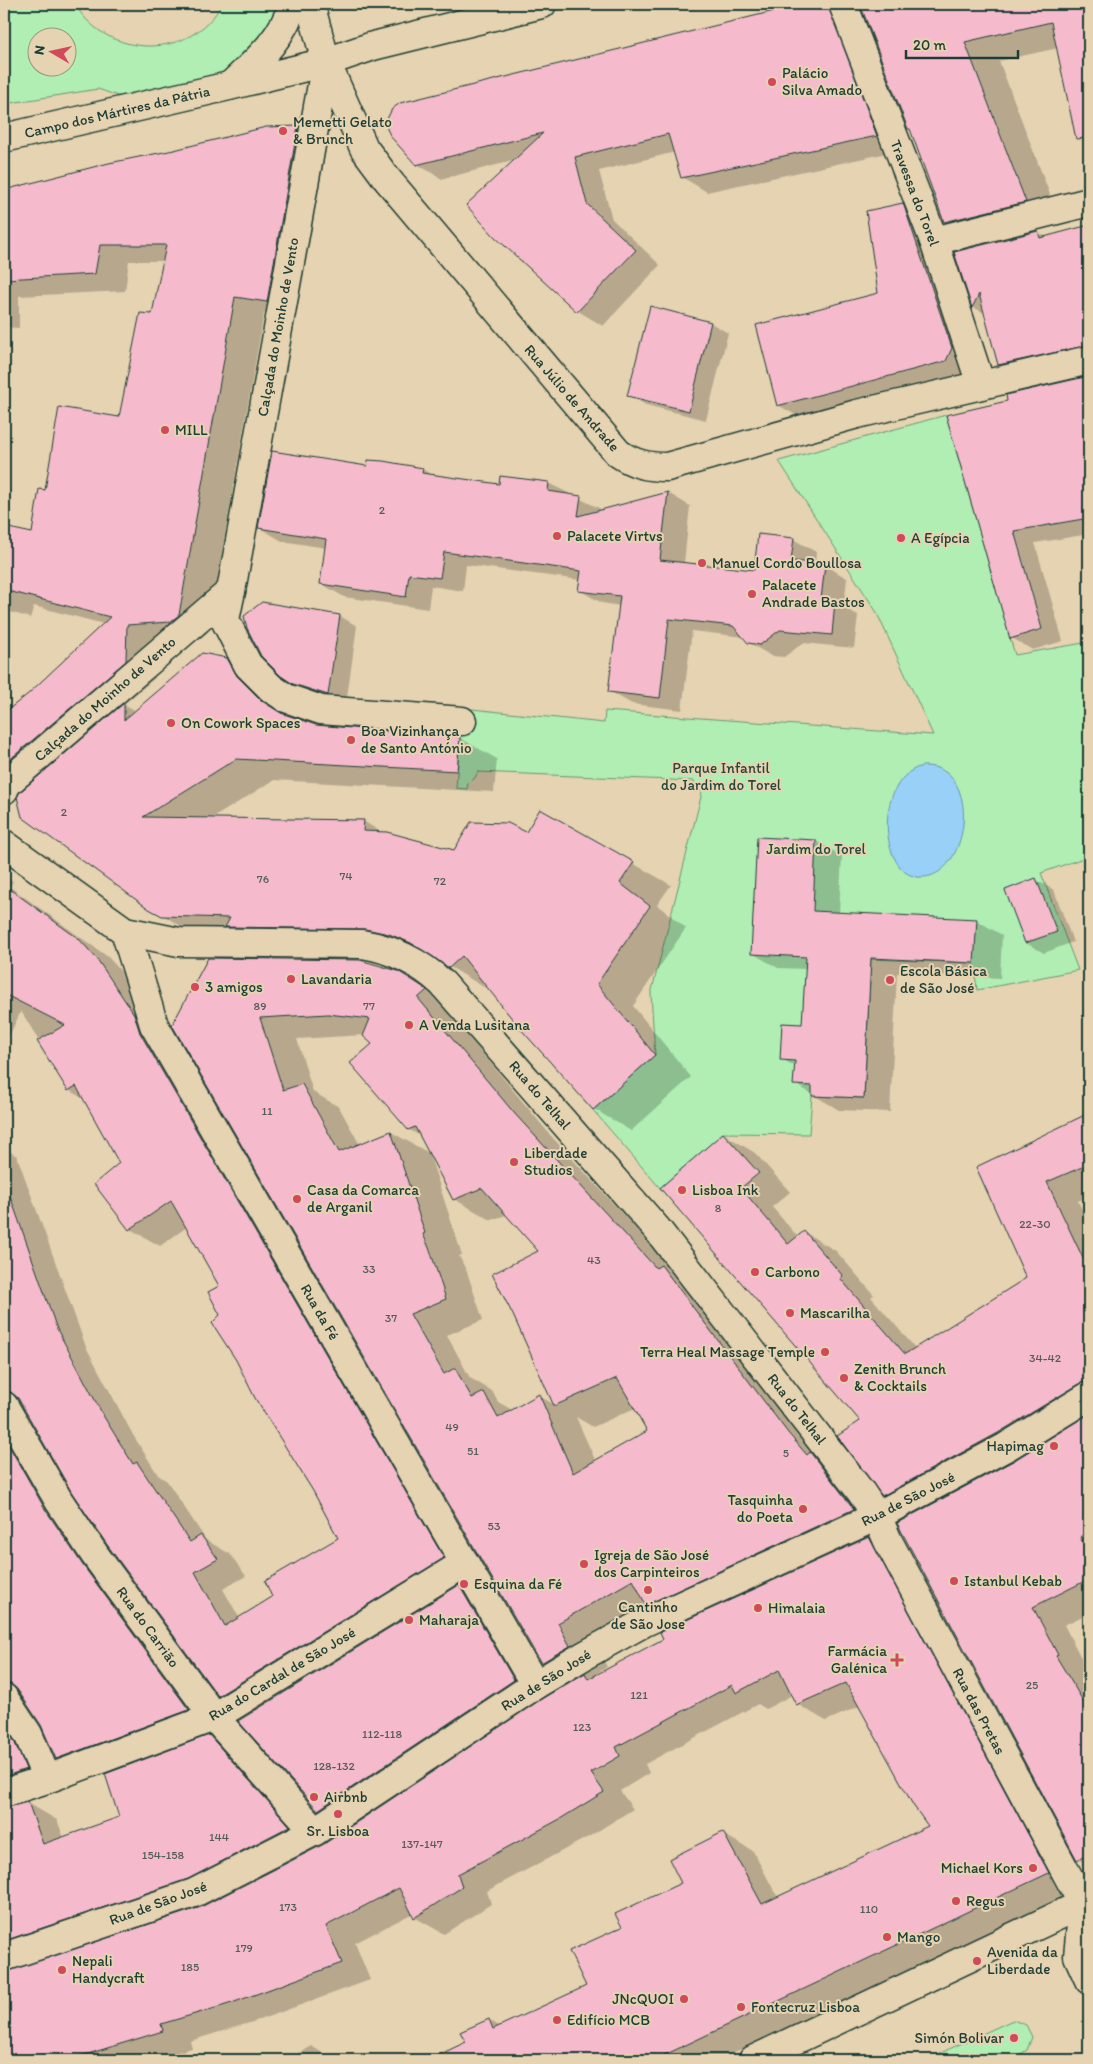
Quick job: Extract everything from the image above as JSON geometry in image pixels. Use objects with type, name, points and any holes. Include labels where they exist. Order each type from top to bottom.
[{"type":"street","name":"Campo dos Mártires da Pátria","points":[[230,86],[272,46],[280,35],[293,4]]},
{"type":"street","points":[[310,4],[326,62]]},
{"type":"street","name":"Campo dos Mártires da Pátria","points":[[4,138],[230,86],[326,62],[373,46],[542,4]]},
{"type":"street","name":"Travessa do Torel","points":[[843,4],[934,241],[981,385]]},
{"type":"street","name":"Rua Júlio de Andrade","points":[[326,62],[364,148],[387,179],[618,453],[633,463],[651,467],[667,467],[857,414],[1089,360]]},
{"type":"street","name":"Calçada do Moinho de Vento","points":[[326,62],[225,620],[248,665],[271,688],[286,698],[321,710],[462,721]]},
{"type":"street","points":[[934,241],[1089,202]]},
{"type":"street","name":"Calçada do Moinho de Vento","points":[[4,790],[7,783],[231,592]]},
{"type":"street","points":[[4,845],[125,931]]},
{"type":"street","name":"Rua do Telhal","points":[[125,931],[179,942],[362,944],[397,952],[428,970],[442,983],[657,1229],[861,1492],[876,1516]]},
{"type":"street","name":"Rua da Fé","points":[[125,931],[154,1025],[535,1685]]},
{"type":"street","name":"Rua de São José","points":[[4,1957],[194,1893],[315,1831],[535,1685],[645,1622],[876,1516],[1006,1448],[1089,1396]]},
{"type":"street","name":"Rua do Carrião","points":[[4,1406],[59,1501],[95,1555],[214,1717],[315,1831]]},
{"type":"street","name":"Rua das Pretas","points":[[876,1516],[888,1542],[1087,1905]]},
{"type":"street","name":"Rua do Cardal de São José","points":[[4,1793],[48,1779],[214,1717],[465,1563]]},
{"type":"street","points":[[4,1698],[28,1734],[48,1779]]},
{"type":"street","points":[[1087,1905],[1078,1956],[1089,1980]]},
{"type":"street","points":[[753,2060],[1087,1905]]},
{"type":"green space","points":[[4,4],[75,4],[89,22],[107,35],[127,43],[148,46],[170,44],[190,36],[208,23],[222,4],[279,4],[267,31],[224,78],[140,97],[118,96],[98,89],[4,104]]},
{"type":"green space","name":"Jardim do Torel","points":[[946,415],[1015,655],[1089,642],[1089,856],[1041,873],[1078,970],[977,990],[974,963],[871,959],[864,1098],[812,1096],[809,1134],[723,1133],[660,1188],[593,1110],[655,1055],[651,994],[702,793],[694,784],[694,781],[478,772],[474,779],[468,783],[467,789],[456,788],[462,708],[604,723],[605,711],[933,735],[876,611],[779,461]]},
{"type":"green space","points":[[1013,2020],[1026,2025],[1032,2037],[1027,2050],[1010,2060],[925,2060]]},
{"type":"water","points":[[922,766],[942,770],[955,782],[962,799],[963,820],[960,840],[952,858],[939,872],[920,877],[907,874],[900,867],[893,855],[887,826],[893,795],[899,782],[909,772]]},
{"type":"building","points":[[803,4],[828,4],[877,136],[681,178],[668,134],[575,157],[587,204],[636,250],[577,312],[494,236],[466,205],[543,133],[416,165],[391,137],[387,129],[387,119],[392,109],[400,103]]},
{"type":"building","points":[[860,4],[1089,4],[1089,138],[1076,139],[1051,22],[965,42],[1026,202],[944,222],[910,129],[908,129]]},
{"type":"building","points":[[298,126],[267,302],[235,297],[179,615],[170,622],[127,625],[126,661],[8,761],[4,743],[4,713],[28,694],[110,617],[4,590],[4,527],[32,533],[39,489],[45,490],[59,407],[119,417],[140,313],[152,314],[166,245],[100,245],[95,274],[4,279],[4,190],[109,163],[174,150],[266,127]]},
{"type":"building","points":[[903,203],[952,348],[946,361],[777,406],[756,325],[878,293],[866,211]]},
{"type":"building","points":[[1089,225],[1089,345],[998,365],[979,294],[972,308],[954,252],[1038,231],[1040,238]]},
{"type":"building","points":[[650,306],[711,322],[689,411],[627,396]]},
{"type":"building","points":[[1089,376],[1089,518],[1014,531],[1042,629],[1010,639],[946,415],[1007,401],[1006,395]]},
{"type":"building","points":[[272,451],[367,466],[368,460],[383,461],[423,468],[422,473],[499,484],[500,476],[549,482],[548,491],[581,496],[578,516],[668,492],[660,560],[754,570],[758,534],[794,538],[791,561],[825,564],[821,600],[835,601],[832,635],[780,630],[760,645],[748,643],[733,626],[669,619],[660,698],[608,692],[620,596],[578,591],[581,571],[444,552],[440,578],[409,574],[406,597],[320,584],[326,539],[258,528]]},
{"type":"building","points":[[262,602],[340,615],[328,695],[293,684],[281,676],[261,656],[247,628],[244,616]]},
{"type":"building","points":[[202,653],[227,658],[237,676],[262,701],[281,713],[316,725],[460,737],[457,771],[236,759],[143,817],[364,820],[363,831],[387,832],[454,850],[471,822],[508,823],[526,832],[540,809],[634,862],[620,883],[650,906],[597,984],[655,1055],[593,1110],[518,1026],[462,956],[449,968],[411,943],[389,934],[365,929],[225,927],[230,918],[162,916],[149,909],[22,817],[17,797],[20,792],[124,703],[124,720]]},
{"type":"building","points":[[757,837],[816,840],[813,911],[977,919],[974,963],[871,958],[864,1098],[812,1096],[812,1086],[793,1085],[795,1061],[780,1060],[782,1023],[802,1024],[806,957],[751,954]]},
{"type":"building","points":[[1036,878],[1057,932],[1025,943],[1005,890]]},
{"type":"building","points":[[4,885],[79,939],[97,959],[134,1014],[140,1033],[444,1558],[218,1696],[108,1546],[72,1493],[18,1398],[11,1392],[4,1390],[4,1191],[8,1190],[57,1329],[104,1417],[133,1464],[137,1462],[190,1542],[201,1535],[218,1559],[195,1572],[225,1626],[272,1597],[265,1581],[338,1538],[313,1491],[255,1398],[236,1360],[212,1323],[220,1315],[208,1292],[219,1286],[171,1201],[129,1230],[94,1184],[119,1163],[76,1086],[68,1091],[37,1041],[65,1025],[4,994]]},
{"type":"building","points":[[208,958],[360,960],[398,971],[423,987],[427,990],[418,998],[515,1114],[656,1268],[661,1265],[788,1433],[807,1455],[810,1452],[854,1509],[646,1605],[633,1580],[558,1623],[570,1646],[541,1663],[172,1025]],"holes":[[[328,1014],[370,1019],[363,1036],[372,1044],[350,1063],[408,1130],[415,1127],[453,1200],[482,1188],[538,1251],[492,1274],[513,1315],[554,1406],[617,1378],[647,1431],[573,1473],[539,1394],[498,1418],[484,1392],[472,1398],[455,1368],[444,1374],[410,1314],[446,1299],[423,1234],[425,1233],[391,1131],[339,1152],[302,1084],[283,1090],[260,1018]]]},
{"type":"building","points":[[1089,1113],[1089,1164],[1047,1182],[1089,1271],[1089,1380],[998,1433],[882,1496],[837,1436],[860,1421],[660,1188],[723,1133],[759,1173],[741,1188],[788,1244],[804,1231],[843,1276],[840,1278],[905,1354],[1026,1278],[976,1167]]},
{"type":"building","points":[[1089,1414],[1089,1531],[1080,1537],[1089,1555],[1089,1579],[1033,1607],[1058,1655],[1056,1656],[1089,1711],[1089,1854],[1077,1860],[897,1523],[1013,1461]]},
{"type":"building","points":[[4,1437],[45,1509],[82,1564],[189,1710],[56,1759],[41,1725],[17,1689],[11,1684],[4,1682]]},
{"type":"building","points":[[869,1537],[1049,1873],[654,2060],[428,2060],[466,2042],[460,2032],[489,2019],[493,2029],[586,1986],[569,1951],[622,1927],[615,1914],[681,1883],[669,1859],[723,1832],[762,1904],[928,1826],[913,1805],[846,1683],[796,1705],[779,1670],[736,1693],[732,1685],[616,1747],[620,1756],[591,1773],[604,1792],[560,1819],[458,1874],[462,1887],[414,1918],[399,1888],[326,1926],[342,1963],[229,2004],[161,2024],[163,2031],[68,2060],[4,2060],[4,1972],[201,1907],[324,1844],[543,1698],[585,1673],[588,1679],[663,1639],[660,1632]]},
{"type":"building","points":[[459,1585],[514,1680],[318,1810],[238,1721]]},
{"type":"building","points":[[4,1726],[14,1741],[26,1769],[4,1777]]},
{"type":"building","points":[[209,1735],[290,1826],[188,1879],[4,1941],[4,1808],[28,1802],[43,1844],[119,1817],[105,1774]]},
{"type":"place","name":"Palácio Silva Amado","points":[[772,82]]},
{"type":"place","name":"Memetti Gelato & Brunch","points":[[283,131]]},
{"type":"place","name":"MILL","points":[[165,430]]},
{"type":"place","name":"Palacete Virtvs","points":[[557,536]]},
{"type":"place","name":"A Egípcia","points":[[901,538]]},
{"type":"place","name":"Manuel Cordo Boullosa","points":[[702,563]]},
{"type":"place","name":"Palacete Andrade Bastos","points":[[752,594]]},
{"type":"place","name":"On Cowork Spaces","points":[[171,723]]},
{"type":"place","name":"Boa Vizinhança de Santo António","points":[[351,740]]},
{"type":"place","name":"Lavandaria","points":[[291,979]]},
{"type":"place","name":"Escola Básica de São José","points":[[890,980]]},
{"type":"place","name":"3 amigos","points":[[195,987]]},
{"type":"place","name":"A Venda Lusitana","points":[[409,1025]]},
{"type":"place","name":"Liberdade Studios","points":[[514,1162]]},
{"type":"place","name":"Lisboa Ink","points":[[682,1190]]},
{"type":"place","name":"Casa da Comarca de Arganil","points":[[297,1199]]},
{"type":"place","name":"Carbono","points":[[755,1272]]},
{"type":"place","name":"Mascarilha","points":[[790,1313]]},
{"type":"place","name":"Terra Heal Massage Temple","points":[[825,1352]]},
{"type":"place","name":"Zenith Brunch & Cocktails","points":[[844,1378]]},
{"type":"place","name":"Hapimag","points":[[1054,1446]]},
{"type":"place","name":"Tasquinha do Poeta","points":[[803,1509]]},
{"type":"place","name":"Igreja de São José dos Carpinteiros","points":[[584,1564]]},
{"type":"place","name":"Istanbul Kebab","points":[[954,1581]]},
{"type":"place","name":"Esquina da Fé","points":[[464,1584]]},
{"type":"place","name":"Cantinho de São Jose","points":[[648,1590]]},
{"type":"place","name":"Himalaia","points":[[758,1608]]},
{"type":"place","name":"Maharaja","points":[[409,1620]]},
{"type":"place","name":"Farmácia Galénica","points":[[897,1660]]},
{"type":"place","name":"Airbnb","points":[[314,1797]]},
{"type":"place","name":"Sr. Lisboa","points":[[338,1814]]},
{"type":"place","name":"Michael Kors","points":[[1033,1868]]},
{"type":"place","name":"Regus","points":[[956,1901]]},
{"type":"place","name":"Mango","points":[[887,1937]]},
{"type":"place","name":"Avenida da Liberdade","points":[[977,1961]]},
{"type":"place","name":"Nepali Handycraft","points":[[62,1970]]},
{"type":"place","name":"JNcQUOI","points":[[684,1999]]},
{"type":"place","name":"Fontecruz Lisboa","points":[[741,2007]]},
{"type":"place","name":"Edifício MCB","points":[[557,2020]]},
{"type":"place","name":"Simón Bolivar","points":[[1014,2038]]},
{"type":"park label","name":"Parque Infantil do Jardim do Torel","points":[[721,776]]}]
